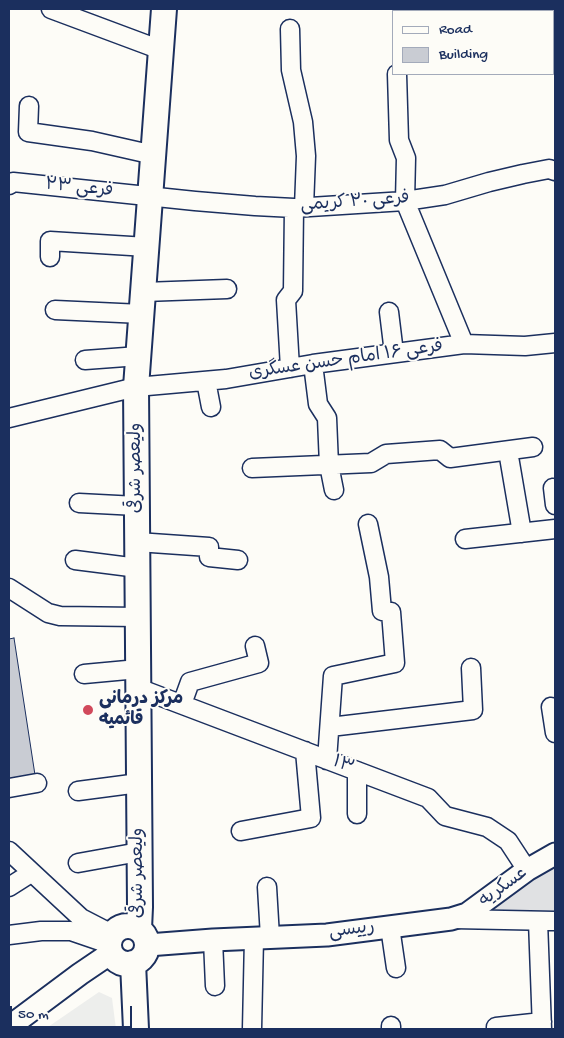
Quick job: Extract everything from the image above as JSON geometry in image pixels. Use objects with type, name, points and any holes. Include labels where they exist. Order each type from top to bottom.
[{"type":"main road","name":"ولیعصر شرقی","points":[[143,937],[140,907],[136,387],[164,9]]},
{"type":"main road","points":[[132,926],[143,937],[145,954],[142,959],[133,963],[123,963],[116,960],[111,944],[119,928],[132,926]]},
{"type":"main road","points":[[133,963],[136,1029]]},
{"type":"street","points":[[50,9],[161,50]]},
{"type":"street","points":[[548,9],[555,9]]},
{"type":"street","points":[[290,28],[291,70],[303,122],[306,156],[299,207],[293,291],[286,300],[290,368]]},
{"type":"street","points":[[397,75],[399,140],[406,158],[406,201],[464,344]]},
{"type":"street","points":[[29,106],[28,132],[92,141],[154,156]]},
{"type":"street","name":"فرعی ۲۰ کریمی","points":[[151,196],[254,206],[299,207],[406,201],[445,195],[523,174],[549,169],[555,171]]},
{"type":"street","name":"فرعی ۲۳","points":[[9,185],[13,182],[151,196]]},
{"type":"street","points":[[50,257],[50,240],[147,247]]},
{"type":"street","points":[[55,310],[143,303],[227,289]]},
{"type":"street","points":[[389,312],[394,353]]},
{"type":"street","name":"فرعی ۱۶ امام حسن عسگری","points":[[10,413],[136,387],[226,379],[314,364],[464,344],[525,346],[555,343]]},
{"type":"street","points":[[85,360],[139,356]]},
{"type":"street","points":[[314,364],[318,404],[327,418],[329,466],[334,490]]},
{"type":"street","points":[[206,381],[211,407]]},
{"type":"street","points":[[252,468],[371,463],[386,454],[440,450],[450,458],[533,447]]},
{"type":"street","points":[[508,450],[522,532]]},
{"type":"street","points":[[80,503],[137,506]]},
{"type":"street","points":[[327,760],[333,676],[394,663],[391,612],[382,611],[379,577],[368,524]]},
{"type":"street","points":[[465,539],[555,528]]},
{"type":"street","points":[[137,542],[209,547],[208,557],[238,560]]},
{"type":"street","points":[[76,560],[138,568]]},
{"type":"street","points":[[9,588],[48,613],[60,616],[138,617]]},
{"type":"street","points":[[182,704],[190,682],[259,663],[255,646]]},
{"type":"street","points":[[330,727],[473,710],[471,668]]},
{"type":"street","points":[[84,674],[138,678]]},
{"type":"street","name":"۱۳","points":[[138,678],[182,704],[428,798],[445,816],[487,827],[508,841],[527,870]]},
{"type":"street","points":[[551,707],[555,733]]},
{"type":"street","points":[[241,831],[311,818],[305,751]]},
{"type":"street","points":[[356,771],[357,814]]},
{"type":"street","points":[[9,788],[37,783]]},
{"type":"street","points":[[78,791],[139,783]]},
{"type":"street","points":[[9,851],[111,944]]},
{"type":"street","points":[[78,864],[140,852]]},
{"type":"street","name":"عسکریه","points":[[451,919],[467,914],[527,870],[555,854]]},
{"type":"street","points":[[9,887],[31,873]]},
{"type":"street","points":[[252,1029],[267,887]]},
{"type":"street","name":"رییسی","points":[[143,937],[213,940],[328,935],[451,919],[547,921]]},
{"type":"street","points":[[496,1027],[542,1026],[547,921]]},
{"type":"street","points":[[390,927],[396,968]]},
{"type":"street","points":[[9,935],[41,931],[71,931],[111,944]]},
{"type":"street","points":[[213,940],[215,986]]},
{"type":"street","points":[[9,1027],[80,974],[111,944]]},
{"type":"shaded area","points":[[555,855],[555,921],[467,914]]},
{"type":"shaded area","points":[[99,992],[112,998],[116,1029],[45,1029]]},
{"type":"building","points":[[14,638],[35,775],[9,780],[9,639]]},
{"type":"place","name":"مرکز درمانی قائمیه","points":[[88,710]]}]
